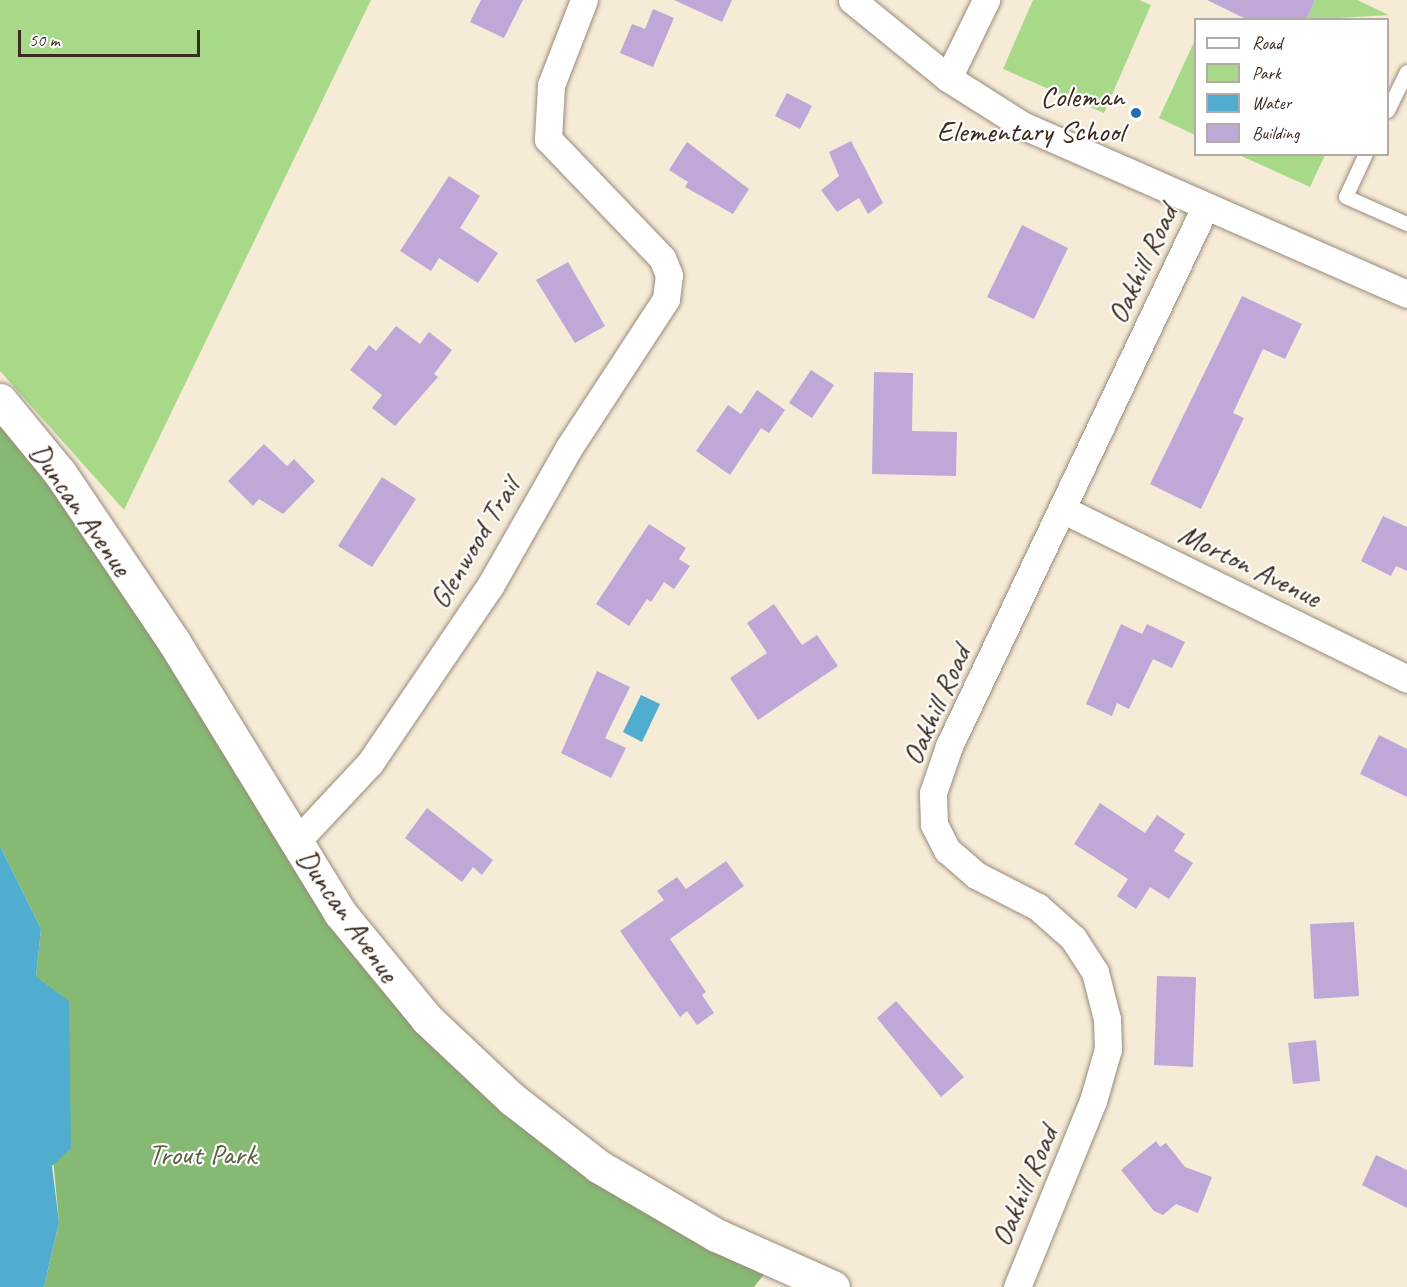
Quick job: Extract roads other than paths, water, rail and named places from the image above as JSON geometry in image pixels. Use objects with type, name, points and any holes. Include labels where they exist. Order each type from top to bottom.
[{"type":"street","name":"Glenwood Trail","points":[[296,842],[370,763],[490,585],[568,449],[654,322],[669,275],[662,258],[548,139],[551,85],[584,0]]},
{"type":"street","points":[[852,0],[948,78],[1022,125],[1205,207],[1407,293]]},
{"type":"street","points":[[948,78],[986,0]]},
{"type":"street","name":"Oakhill Road","points":[[1017,1287],[1093,1101],[1108,1049],[1106,1009],[1095,972],[1073,938],[1038,907],[976,874],[947,850],[934,824],[933,793],[949,746],[1064,510],[1205,207]]},
{"type":"street","name":"Duncan Avenue","points":[[0,400],[60,473],[168,633],[296,842],[383,969],[464,1058],[512,1100],[598,1166],[676,1213],[833,1287]]},
{"type":"street","name":"Morton Avenue","points":[[1064,510],[1407,679]]},
{"type":"lane","points":[[1389,109],[1407,72]]},
{"type":"lane","points":[[1365,156],[1346,197],[1407,224]]},
{"type":"water","points":[[641,695],[660,704],[642,742],[623,732]]},
{"type":"water","points":[[0,846],[41,929],[36,977],[69,1001],[71,1148],[52,1166],[59,1222],[44,1287],[0,1287]]},
{"type":"place","name":"Coleman Elementary School","points":[[1136,113]]},
{"type":"park label","name":"Trout Park","points":[[202,1154]]}]
